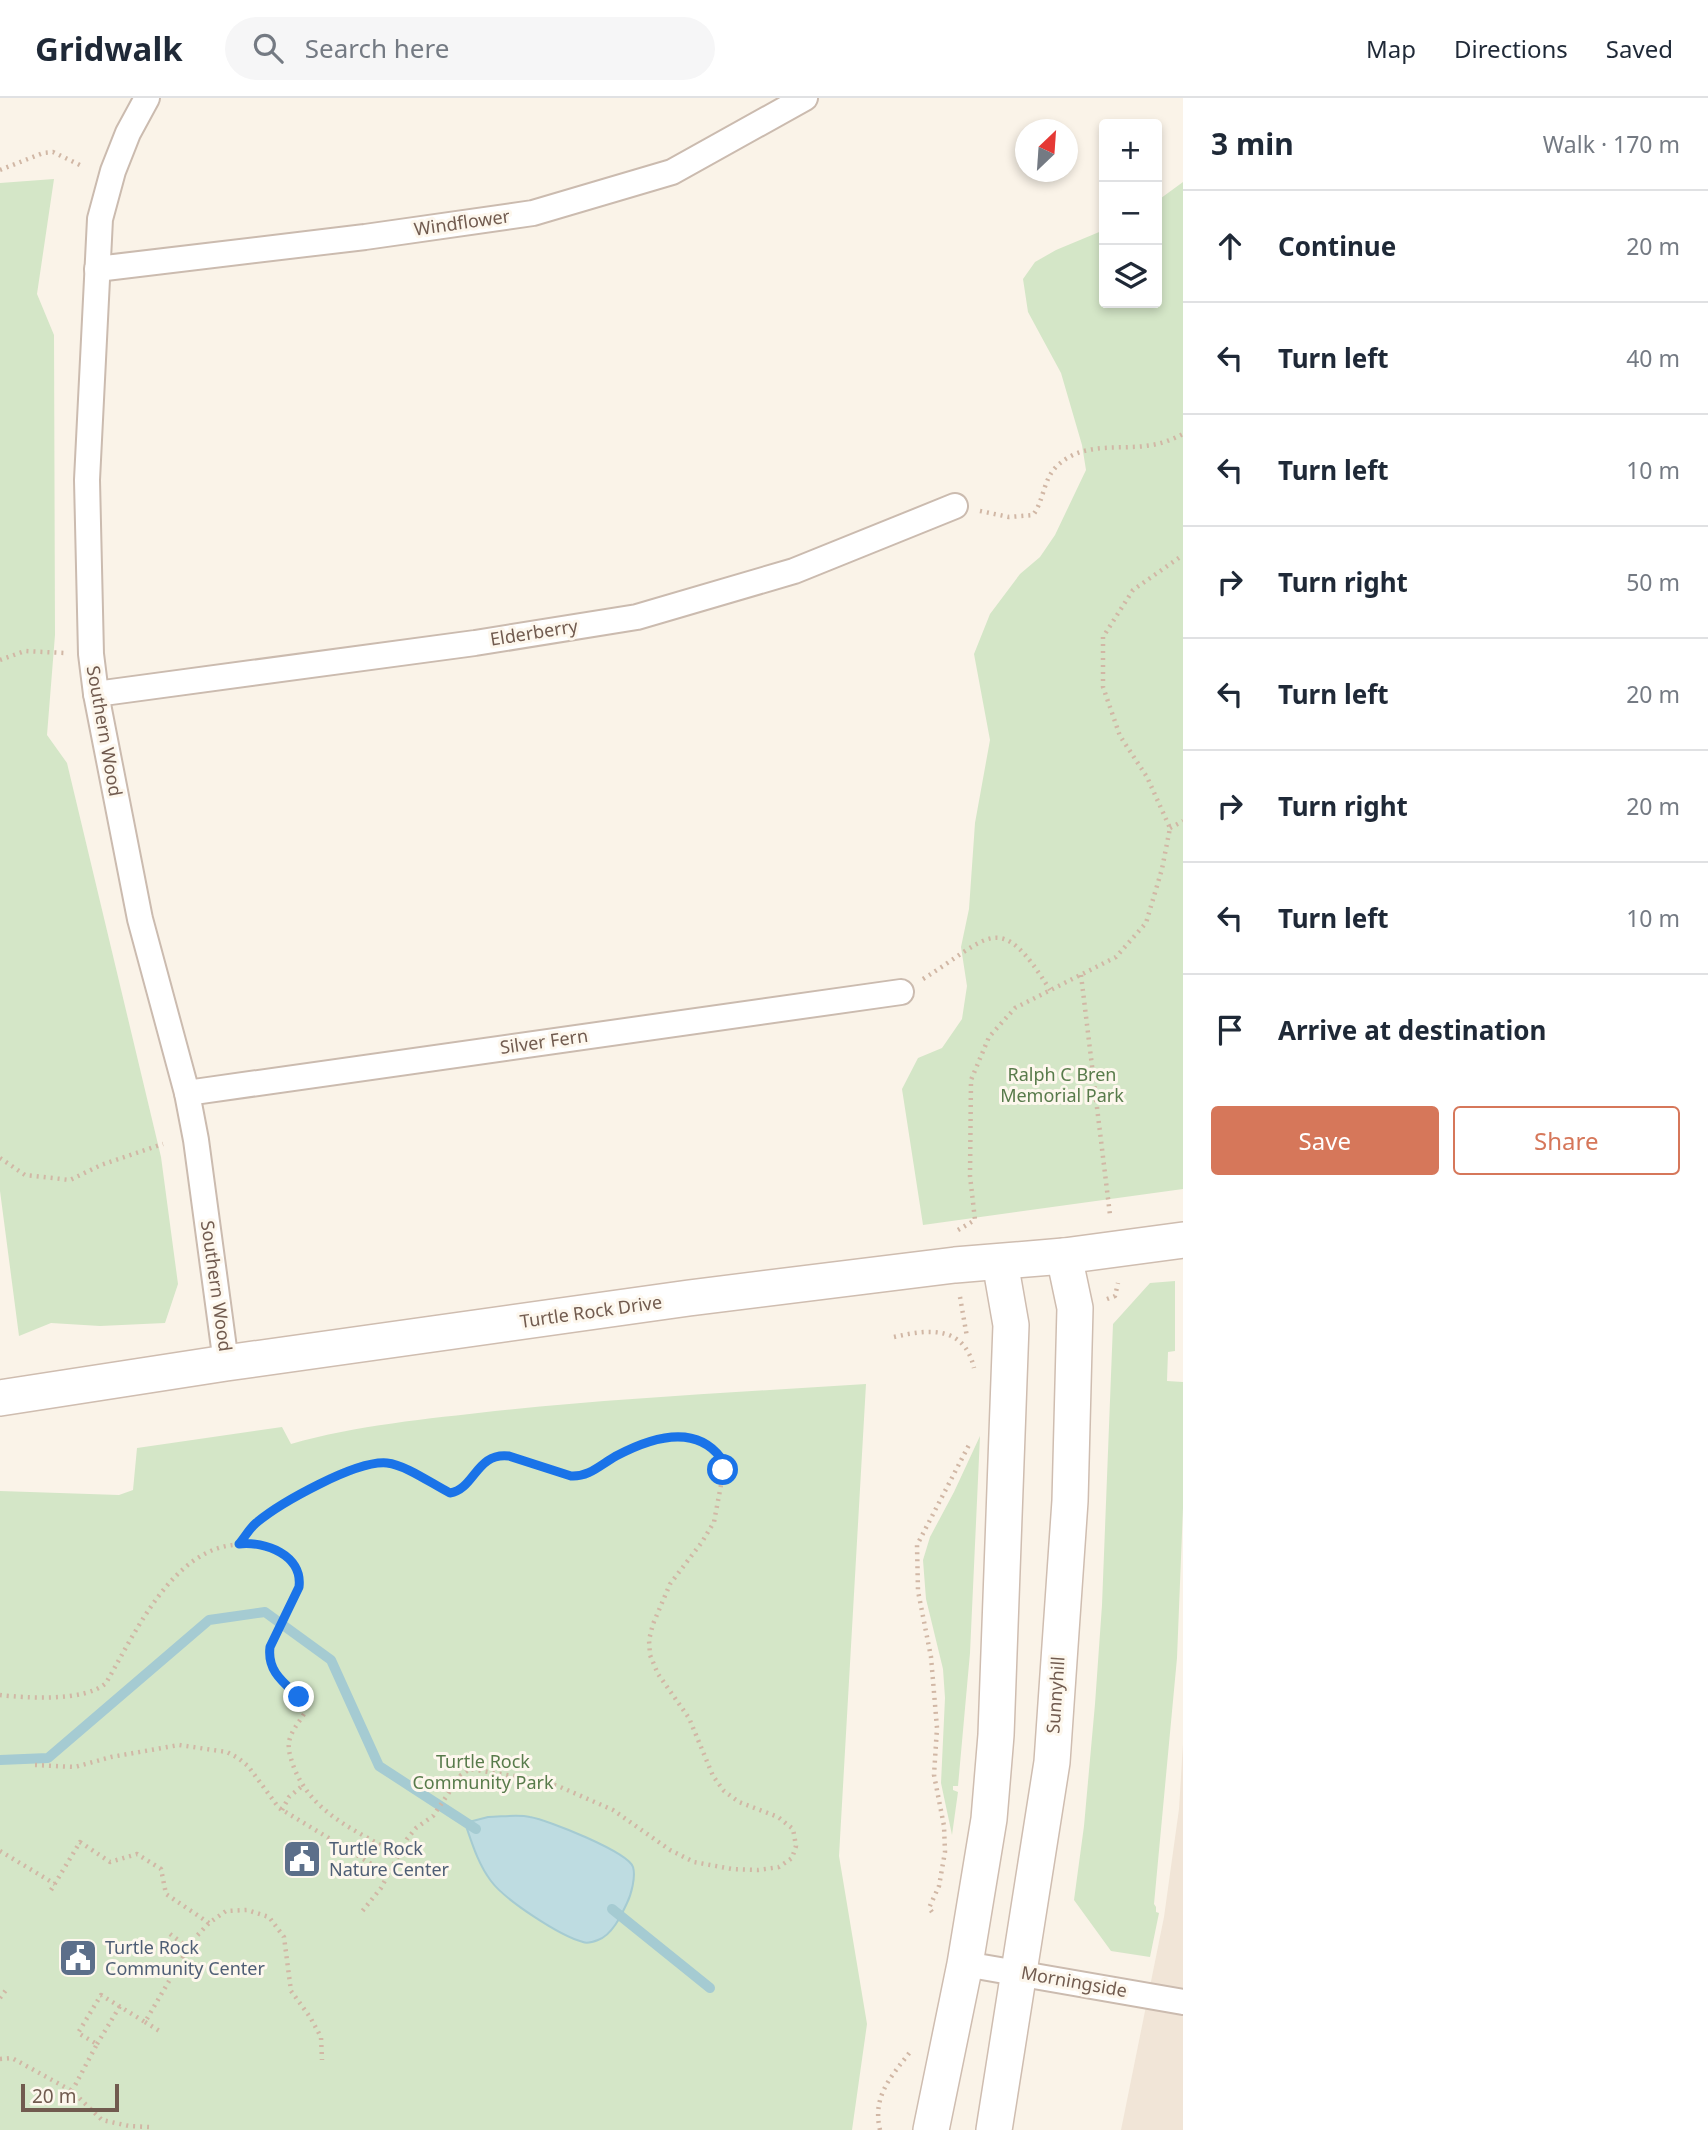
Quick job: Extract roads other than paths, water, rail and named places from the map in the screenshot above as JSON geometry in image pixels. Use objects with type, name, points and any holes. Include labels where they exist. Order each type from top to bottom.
[{"type":"street","name":"Southern Wood","points":[[147,98],[128,133],[113,171],[100,219],[87,480],[91,654],[96,694],[139,919],[187,1093],[196,1140],[226,1363]]},
{"type":"street","name":"Windflower","points":[[97,269],[365,237],[533,213],[672,173],[805,98]]},
{"type":"street","name":"Elderberry","points":[[96,694],[637,617],[794,571],[955,506]]},
{"type":"street","name":"Silver Fern","points":[[187,1093],[901,992]]},
{"type":"street","name":"Turtle Rock Drive","points":[[0,1398],[226,1363],[703,1296],[1064,1256],[1183,1240]]},
{"type":"street","name":"Sunnyhill","points":[[994,2130],[1052,1762],[1070,1501],[1075,1308],[1064,1256]]},
{"type":"street","points":[[931,2130],[965,1964],[989,1819],[996,1735],[1011,1325],[1000,1262]]},
{"type":"street","name":"Morningside","points":[[965,1964],[1183,2002]]},
{"type":"water","points":[[520,1816],[539,1819],[586,1838],[628,1861],[634,1871],[629,1900],[612,1930],[603,1938],[585,1943],[561,1933],[498,1889],[482,1868],[465,1823],[488,1817]]},
{"type":"waterway","points":[[0,1760],[48,1758],[209,1620],[265,1612],[331,1660],[379,1766],[476,1829]]},
{"type":"waterway","points":[[612,1909],[710,1988]]},
{"type":"place","name":"Turtle Rock Nature Center","points":[[302,1859]]},
{"type":"place","name":"Turtle Rock Community Center","points":[[78,1958]]},
{"type":"park label","name":"Ralph C Bren Memorial Park","points":[[1062,1086]]},
{"type":"park label","name":"Turtle Rock Community Park","points":[[483,1772]]}]
